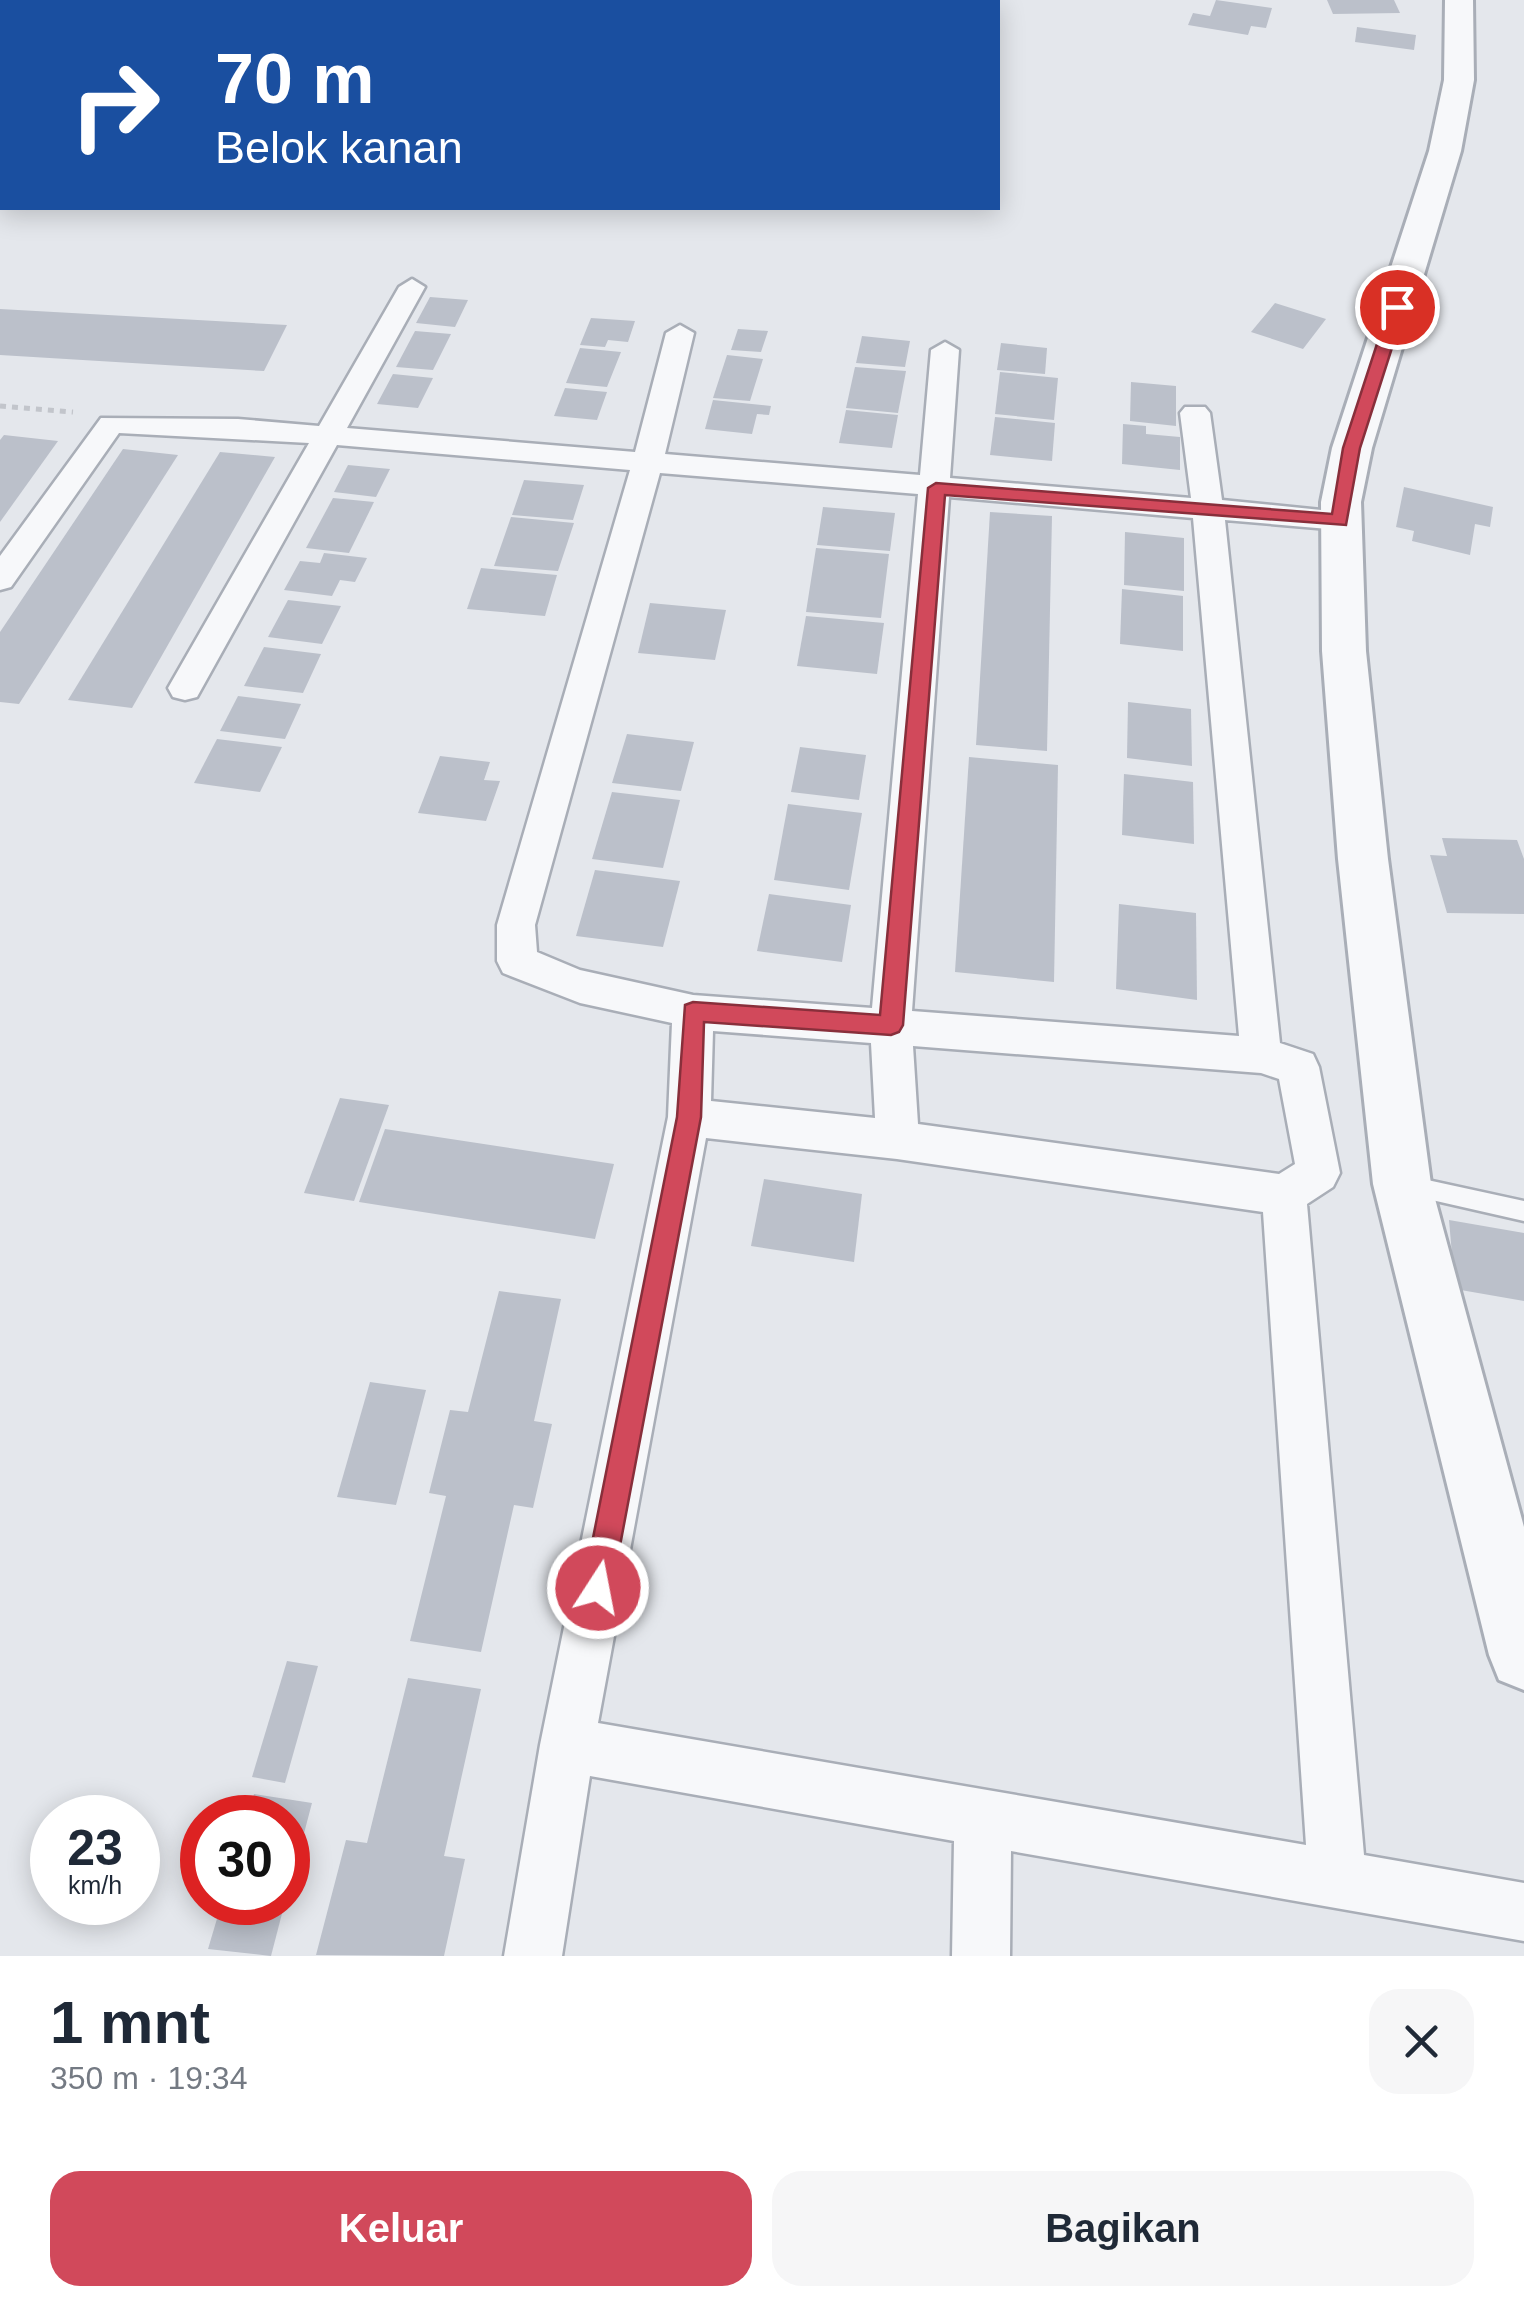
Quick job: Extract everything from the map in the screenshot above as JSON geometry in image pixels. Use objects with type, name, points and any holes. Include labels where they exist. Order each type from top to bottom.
[{"type":"street","points":[[1458,0],[1459,67],[1445,151],[1352,448],[1340,520],[1344,651],[1402,1184],[1524,1655]]},
{"type":"street","points":[[185,688],[412,287]]},
{"type":"street","points":[[680,333],[647,465],[516,925],[517,961],[548,980],[650,999],[693,1012],[1261,1056],[1298,1067],[1318,1172],[1284,1195],[897,1140],[689,1117]]},
{"type":"street","points":[[897,1140],[891,1025],[945,350]]},
{"type":"street","points":[[1194,413],[1208,508],[1261,1056]]},
{"type":"street","points":[[0,579],[111,424],[326,436],[1340,520]]},
{"type":"street","points":[[534,1956],[567,1745],[689,1117],[693,1012]]},
{"type":"street","points":[[1284,1195],[1337,1879]]},
{"type":"street","points":[[567,1745],[1524,1912]]},
{"type":"street","points":[[981,1956],[983,1818]]},
{"type":"lane","points":[[1402,1184],[1524,1211]]},
{"type":"path","points":[[0,406],[74,412],[111,424]]},
{"type":"building","points":[[1216,0],[1272,8],[1266,28],[1251,26],[1248,35],[1188,25],[1193,13],[1210,16]]},
{"type":"building","points":[[1327,0],[1394,0],[1400,13],[1333,14]]},
{"type":"building","points":[[1357,27],[1416,35],[1414,50],[1355,42]]},
{"type":"building","points":[[430,297],[468,300],[455,327],[416,323]]},
{"type":"building","points":[[1275,303],[1326,319],[1303,349],[1251,332]]},
{"type":"building","points":[[0,309],[287,325],[264,371],[0,355]]},
{"type":"building","points":[[591,318],[635,321],[628,342],[608,340],[605,347],[580,345]]},
{"type":"building","points":[[738,329],[768,331],[761,352],[731,350]]},
{"type":"building","points":[[415,331],[451,334],[433,370],[396,367]]},
{"type":"building","points":[[862,336],[910,341],[905,367],[856,363]]},
{"type":"building","points":[[1001,343],[1047,348],[1045,374],[997,370]]},
{"type":"building","points":[[580,348],[621,352],[607,387],[566,383]]},
{"type":"building","points":[[727,355],[763,359],[750,401],[713,398]]},
{"type":"building","points":[[855,367],[906,371],[898,413],[846,408]]},
{"type":"building","points":[[1000,372],[1058,378],[1054,420],[995,414]]},
{"type":"building","points":[[393,374],[433,378],[418,408],[377,404]]},
{"type":"building","points":[[1131,382],[1176,386],[1176,426],[1130,421]]},
{"type":"building","points":[[565,388],[607,392],[597,420],[554,416]]},
{"type":"building","points":[[713,400],[771,406],[769,415],[757,414],[752,434],[705,429]]},
{"type":"building","points":[[846,410],[898,415],[892,448],[839,443]]},
{"type":"building","points":[[995,417],[1055,423],[1052,461],[990,455]]},
{"type":"building","points":[[1123,424],[1146,426],[1146,434],[1180,437],[1180,470],[1122,464]]},
{"type":"building","points":[[4,435],[58,441],[0,522],[0,440]]},
{"type":"building","points":[[123,449],[178,455],[19,704],[0,702],[0,632]]},
{"type":"building","points":[[220,452],[275,457],[132,708],[68,700]]},
{"type":"building","points":[[348,465],[390,469],[376,497],[334,492]]},
{"type":"building","points":[[524,480],[584,485],[573,520],[512,515]]},
{"type":"building","points":[[1404,487],[1493,507],[1490,527],[1475,524],[1470,555],[1412,541],[1414,531],[1396,527]]},
{"type":"building","points":[[333,498],[374,502],[349,553],[306,548]]},
{"type":"building","points":[[823,507],[895,513],[890,551],[817,545]]},
{"type":"building","points":[[990,512],[1052,516],[1047,751],[976,745]]},
{"type":"building","points":[[511,517],[574,523],[558,571],[494,566]]},
{"type":"building","points":[[1125,532],[1184,538],[1184,591],[1124,585]]},
{"type":"building","points":[[816,548],[889,554],[881,618],[806,612]]},
{"type":"building","points":[[324,553],[367,558],[355,582],[340,580],[332,596],[284,590],[300,561],[320,563]]},
{"type":"building","points":[[481,568],[557,575],[545,616],[467,609]]},
{"type":"building","points":[[1122,589],[1183,596],[1183,651],[1120,644]]},
{"type":"building","points":[[288,600],[341,606],[322,644],[268,637]]},
{"type":"building","points":[[650,603],[726,610],[715,660],[638,653]]},
{"type":"building","points":[[806,616],[884,623],[877,674],[797,666]]},
{"type":"building","points":[[264,647],[321,654],[303,693],[244,686]]},
{"type":"building","points":[[238,696],[301,704],[285,739],[220,731]]},
{"type":"building","points":[[1128,702],[1191,709],[1192,766],[1127,758]]},
{"type":"building","points":[[627,734],[694,742],[681,791],[612,783]]},
{"type":"building","points":[[217,739],[282,747],[260,792],[194,783]]},
{"type":"building","points":[[800,747],[866,755],[859,800],[791,792]]},
{"type":"building","points":[[440,756],[490,762],[484,780],[500,781],[486,821],[418,813]]},
{"type":"building","points":[[969,757],[1058,765],[1054,982],[955,972]]},
{"type":"building","points":[[1124,774],[1193,782],[1194,844],[1122,835]]},
{"type":"building","points":[[612,792],[680,800],[663,868],[592,859]]},
{"type":"building","points":[[788,804],[862,813],[849,890],[774,880]]},
{"type":"building","points":[[1442,838],[1517,840],[1524,859],[1524,914],[1447,913],[1430,855],[1447,856]]},
{"type":"building","points":[[595,870],[680,881],[663,947],[576,936]]},
{"type":"building","points":[[769,894],[851,905],[842,962],[757,951]]},
{"type":"building","points":[[1119,904],[1196,913],[1197,1000],[1116,989]]},
{"type":"building","points":[[340,1098],[389,1105],[354,1201],[304,1193]]},
{"type":"building","points":[[385,1129],[614,1164],[595,1239],[359,1202]]},
{"type":"building","points":[[764,1179],[862,1194],[854,1262],[751,1246]]},
{"type":"building","points":[[1449,1220],[1524,1233],[1524,1301],[1455,1289]]},
{"type":"building","points":[[499,1291],[561,1299],[534,1421],[552,1424],[533,1508],[514,1505],[481,1652],[410,1641],[446,1496],[429,1493],[450,1410],[468,1412]]},
{"type":"building","points":[[370,1382],[426,1390],[396,1505],[337,1497]]},
{"type":"building","points":[[287,1661],[318,1666],[285,1783],[252,1777]]},
{"type":"building","points":[[408,1678],[481,1689],[444,1856],[465,1859],[444,1956],[316,1955],[346,1840],[367,1843]]},
{"type":"building","points":[[215,1925],[279,1925],[271,1956],[208,1949]]},
{"type":"route","points":[[598,1588],[689,1117],[693,1012],[891,1025],[936,488],[1340,520],[1352,448],[1397,307]]}]
